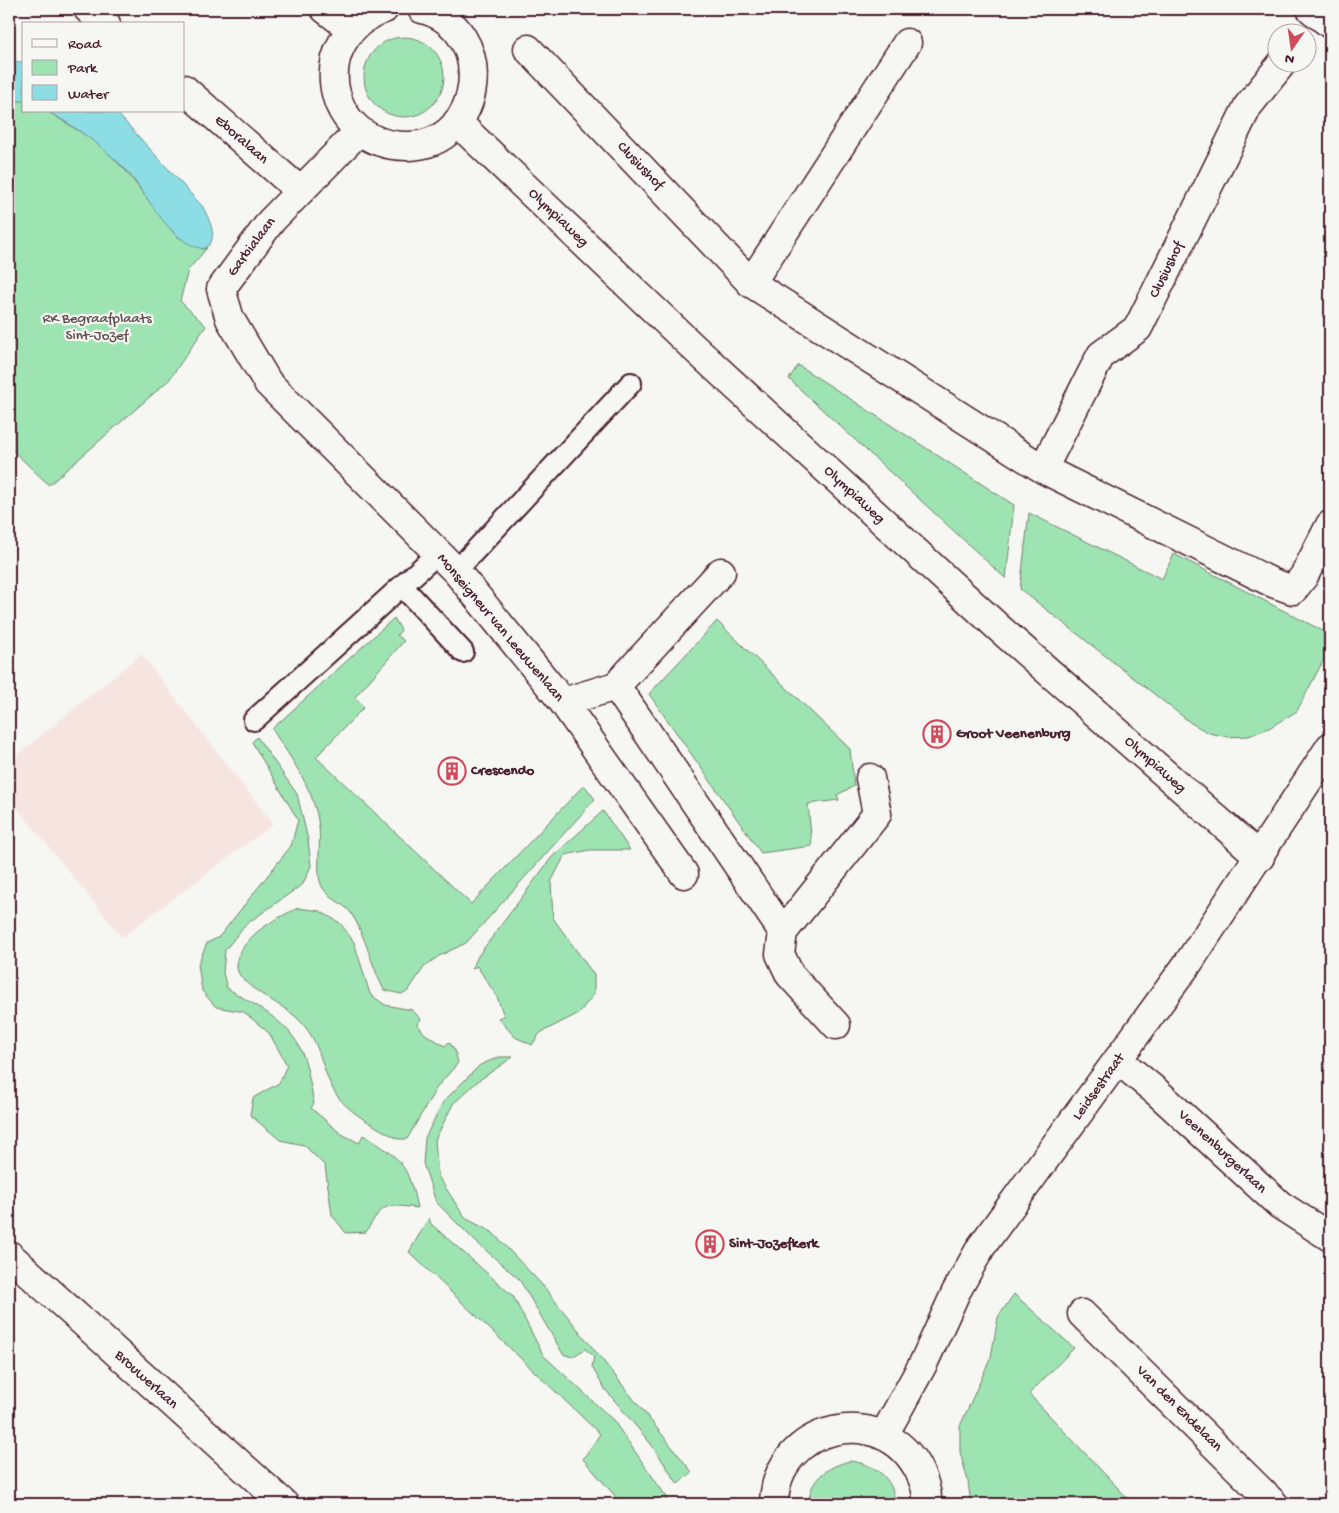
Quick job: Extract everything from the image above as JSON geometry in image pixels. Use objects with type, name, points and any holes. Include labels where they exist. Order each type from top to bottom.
[{"type":"street","points":[[88,9],[104,22]]},
{"type":"street","points":[[325,9],[351,29]]},
{"type":"street","points":[[384,9],[361,20],[351,29],[336,54],[333,82],[341,109],[359,131],[383,144],[410,146],[436,139],[457,122],[471,96],[473,65],[455,16],[438,14],[422,9]]},
{"type":"street","points":[[751,283],[907,43]]},
{"type":"street","name":"Clusiushof","points":[[528,49],[751,283],[1043,469],[1273,583],[1293,590],[1304,576],[1330,525]]},
{"type":"street","name":"Clusiushof","points":[[1043,469],[1101,355],[1138,328],[1248,106],[1275,72]]},
{"type":"street","name":"Eboralaan","points":[[185,90],[299,190]]},
{"type":"street","name":"Olympiaweg","points":[[457,122],[692,346],[993,622],[1260,857]]},
{"type":"street","name":"Garbialaan","points":[[268,382],[230,319],[221,289],[271,221],[299,190],[359,131]]},
{"type":"street","name":"Monseigneur van Leeuwenlaan","points":[[268,382],[447,562],[563,702],[684,874]]},
{"type":"street","points":[[563,702],[616,686],[721,572]]},
{"type":"street","points":[[616,686],[783,932]]},
{"type":"street","name":"Leidsestraat","points":[[884,1435],[923,1364],[956,1292],[981,1247],[1118,1060],[1260,857],[1330,747]]},
{"type":"street","points":[[836,1025],[790,975],[780,954],[783,932],[877,814],[870,778]]},
{"type":"street","name":"Veenenburgerlaan","points":[[1118,1060],[1158,1093],[1280,1205],[1330,1237]]},
{"type":"street","name":"Brouwerlaan","points":[[9,1255],[284,1504]]},
{"type":"street","name":"Van den Endelaan","points":[[1082,1314],[1274,1504]]},
{"type":"street","points":[[774,1504],[778,1478],[791,1456],[811,1439],[834,1429],[860,1428],[884,1435],[901,1446],[914,1462],[924,1480],[927,1504]]},
{"type":"lane","points":[[254,720],[402,586],[447,562],[631,383]]},
{"type":"lane","points":[[402,586],[462,652]]},
{"type":"shaded area","points":[[141,654],[273,824],[122,937],[9,798],[9,762]]},
{"type":"green space","points":[[404,37],[419,40],[432,49],[441,62],[444,77],[441,92],[432,105],[419,114],[404,117],[389,114],[376,105],[367,92],[364,77],[367,62],[376,49],[389,40]]},
{"type":"green space","name":"RK Begraafplaats Sint-Jozef","points":[[9,100],[22,101],[22,112],[49,112],[98,143],[126,171],[176,236],[203,249],[207,248],[188,270],[180,301],[206,326],[169,380],[49,485],[9,447]]},
{"type":"green space","points":[[798,365],[1014,505],[1006,579],[789,379]]},
{"type":"green space","points":[[1029,513],[1162,579],[1174,554],[1323,631],[1324,659],[1297,711],[1269,728],[1249,736],[1228,737],[1209,733],[1191,723],[1020,589]]},
{"type":"green space","points":[[394,618],[401,630],[397,635],[404,641],[355,697],[364,707],[316,757],[471,904],[584,785],[595,799],[466,943],[439,956],[425,966],[408,991],[401,994],[384,990],[361,931],[351,913],[323,889],[319,873],[319,827],[313,800],[302,776],[272,729]]},
{"type":"green space","points":[[717,621],[850,749],[854,786],[837,795],[839,800],[808,804],[812,846],[761,853],[649,694]]},
{"type":"green space","points":[[257,737],[297,794],[308,840],[311,866],[303,884],[245,925],[225,950],[223,973],[227,988],[277,1020],[293,1036],[307,1067],[314,1103],[311,1108],[340,1133],[359,1143],[363,1135],[376,1143],[394,1157],[406,1172],[414,1193],[417,1208],[391,1206],[386,1208],[376,1215],[366,1232],[346,1233],[332,1215],[325,1166],[304,1145],[280,1140],[250,1115],[253,1098],[279,1083],[287,1065],[269,1033],[244,1012],[216,1007],[202,991],[198,964],[207,943],[219,937],[291,846],[298,820],[252,742]]},
{"type":"green space","points":[[603,811],[630,850],[590,850],[565,855],[551,882],[553,918],[594,975],[594,994],[579,1013],[540,1033],[532,1045],[515,1037],[498,1018],[504,1016],[497,997],[477,966],[472,969],[478,956],[552,857]]},
{"type":"green space","points":[[298,908],[320,911],[340,923],[354,942],[370,994],[385,1005],[412,1010],[421,1019],[417,1024],[425,1034],[445,1046],[449,1042],[455,1050],[458,1063],[437,1087],[407,1139],[398,1139],[354,1113],[334,1091],[311,1035],[304,1026],[296,1017],[244,981],[239,974],[237,967],[239,957],[243,947],[250,938],[269,924]]},
{"type":"green space","points":[[499,1057],[513,1057],[478,1081],[453,1104],[435,1140],[438,1176],[465,1218],[492,1232],[544,1287],[692,1472],[678,1484],[651,1444],[604,1388],[592,1367],[594,1356],[585,1349],[572,1357],[563,1354],[519,1279],[475,1241],[436,1202],[423,1163],[425,1138],[443,1102],[480,1065]]},
{"type":"green space","points":[[429,1218],[431,1224],[513,1296],[543,1355],[613,1420],[668,1499],[662,1504],[622,1504],[583,1459],[600,1434],[409,1252]]},
{"type":"green space","points":[[1014,1294],[1074,1348],[1029,1394],[1133,1504],[971,1504],[968,1481],[960,1452],[960,1426],[991,1357],[998,1317]]},
{"type":"green space","points":[[850,1461],[867,1465],[887,1479],[894,1495],[895,1504],[809,1504],[812,1488],[821,1475],[834,1466]]},
{"type":"water","points":[[9,61],[22,62],[22,101],[9,100]]},
{"type":"water","points":[[49,112],[117,113],[203,207],[212,230],[211,241],[208,245],[203,249],[179,237],[168,227],[124,168],[88,137]]},
{"type":"place","name":"Groot Veenenburg","points":[[937,734]]},
{"type":"place","name":"Crescendo","points":[[452,771]]},
{"type":"place","name":"Sint-Jozefkerk","points":[[710,1244]]}]
